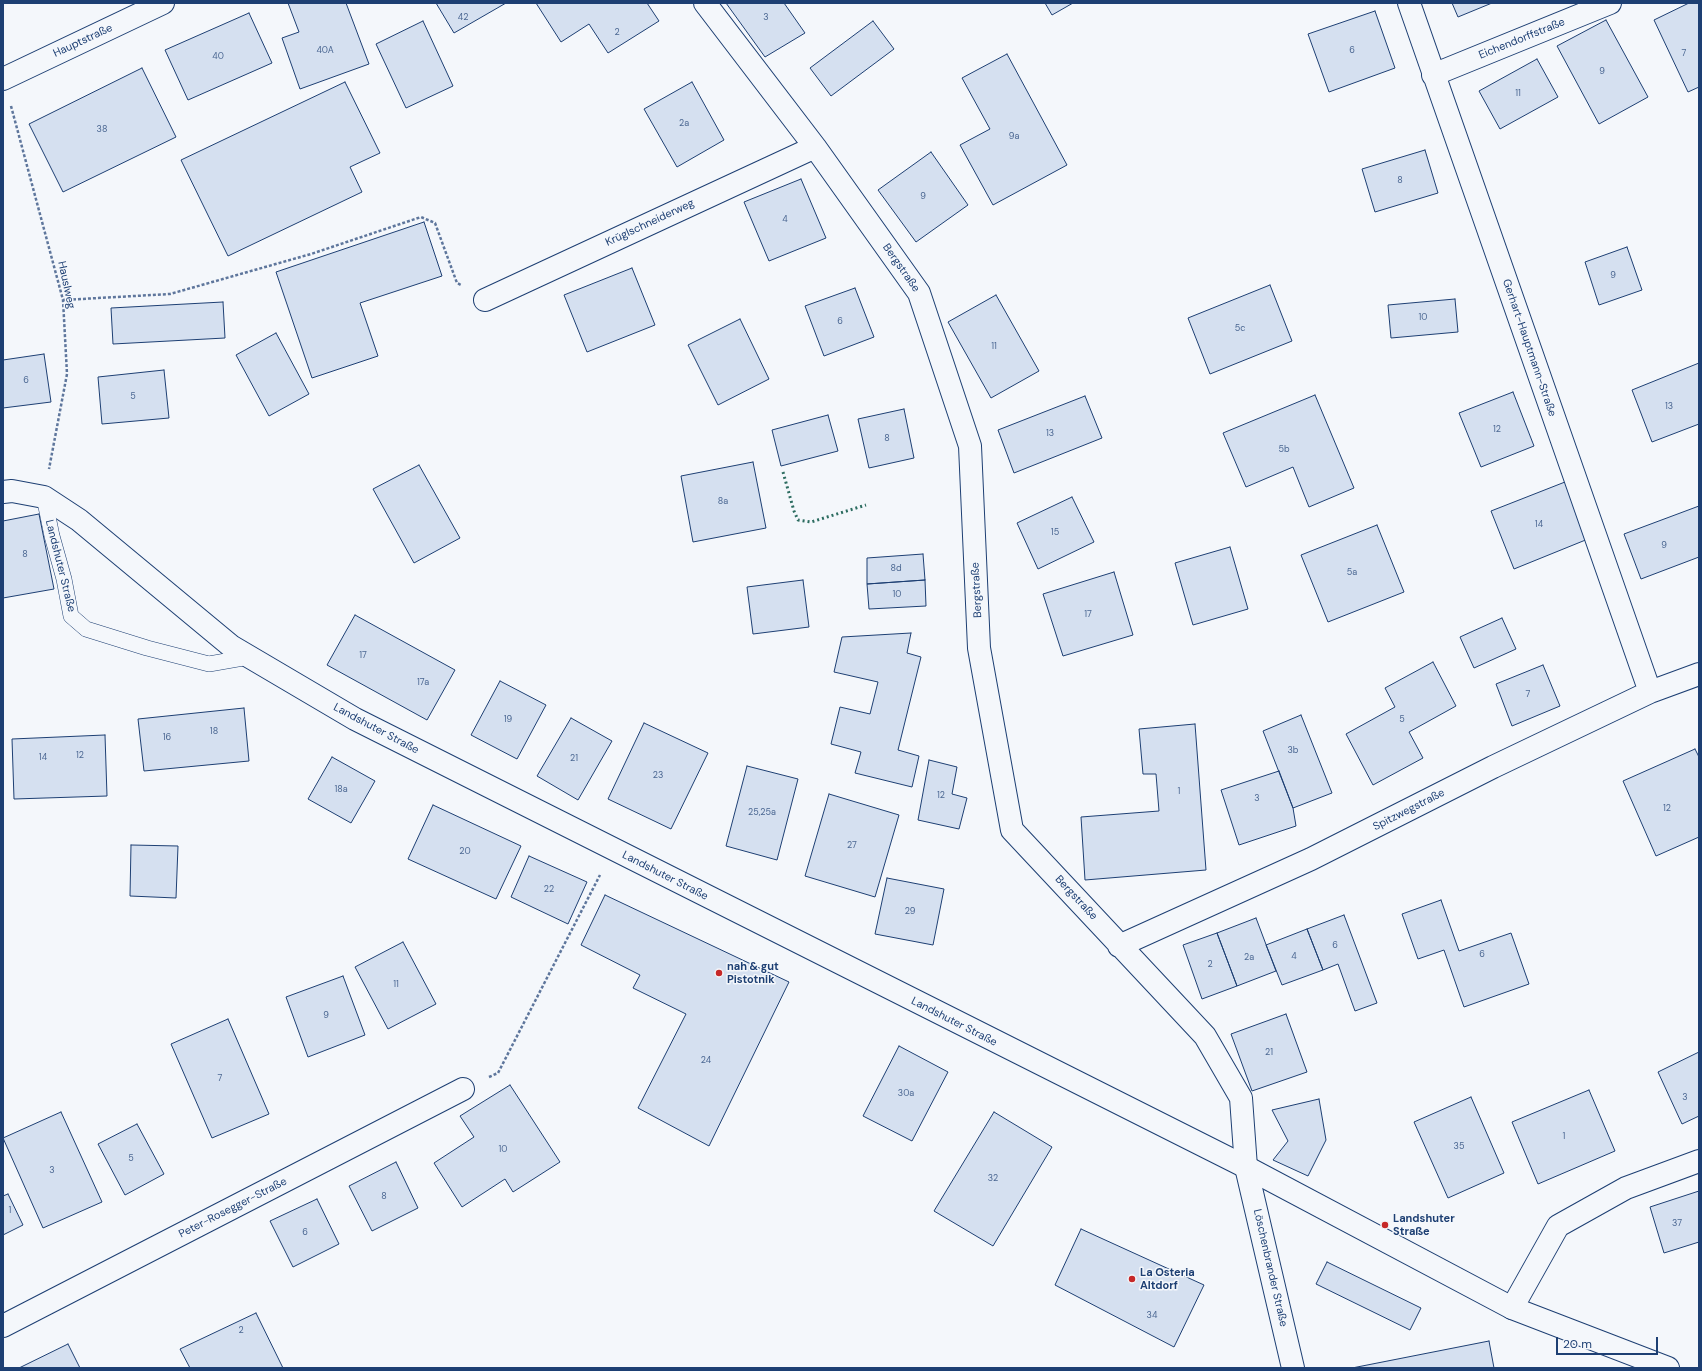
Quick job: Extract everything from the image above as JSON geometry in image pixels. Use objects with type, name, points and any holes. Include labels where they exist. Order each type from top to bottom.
[{"type":"street","name":"Hauptstraße","points":[[3,78],[163,3]]},
{"type":"street","name":"Bergstraße","points":[[706,3],[815,147],[919,293],[970,446],[979,648],[1012,830],[1119,946],[1205,1036],[1241,1098],[1246,1168]]},
{"type":"street","name":"Gerhart-Hauptmann-Straße","points":[[1409,3],[1650,692]]},
{"type":"street","name":"Eichendorffstraße","points":[[1433,75],[1610,3]]},
{"type":"street","name":"Krüglschneiderweg","points":[[485,300],[815,147]]},
{"type":"street","name":"Landshuter Straße","points":[[3,492],[12,491],[44,497],[79,520],[231,646],[355,719],[1246,1168],[1512,1308],[1668,1368]]},
{"type":"street","name":"Spitzwegstraße","points":[[1119,946],[1312,859],[1493,768],[1650,692],[1699,674]]},
{"type":"street","name":"Peter-Rosegger-Straße","points":[[3,1326],[462,1089]]},
{"type":"street","points":[[1512,1308],[1558,1226],[1626,1188],[1699,1161]]},
{"type":"street","name":"Löschenbrander Straße","points":[[1246,1168],[1293,1368]]},
{"type":"lane","name":"Landshuter Straße","points":[[44,497],[52,536],[64,579],[71,616],[86,629],[147,648],[209,664],[249,657]]},
{"type":"path","name":"Hauslweg","points":[[9,102],[63,300],[67,374],[44,497]]},
{"type":"path","points":[[63,300],[170,294],[311,254],[421,217],[435,223],[457,283],[485,300]]},
{"type":"path","points":[[462,1089],[498,1073],[614,850]]},
{"type":"building","points":[[288,3],[346,3],[369,64],[300,89],[282,38],[299,32]]},
{"type":"building","points":[[436,3],[506,3],[454,33]]},
{"type":"building","points":[[536,3],[647,3],[659,21],[608,53],[589,24],[561,42]]},
{"type":"building","points":[[726,3],[784,3],[805,33],[765,57]]},
{"type":"building","points":[[1045,3],[1073,3],[1052,15]]},
{"type":"building","points":[[1452,3],[1492,3],[1458,17]]},
{"type":"building","points":[[1689,3],[1699,3],[1699,87],[1688,92],[1654,20]]},
{"type":"building","points":[[1375,11],[1395,68],[1329,92],[1308,34]]},
{"type":"building","points":[[249,13],[272,63],[188,100],[165,50]]},
{"type":"building","points":[[1606,20],[1648,97],[1599,124],[1557,46]]},
{"type":"building","points":[[423,21],[453,86],[406,108],[376,44]]},
{"type":"building","points":[[873,21],[894,49],[831,96],[810,68]]},
{"type":"building","points":[[1007,54],[1067,165],[993,205],[960,145],[990,129],[962,78]]},
{"type":"building","points":[[1537,59],[1558,97],[1500,129],[1479,91]]},
{"type":"building","points":[[142,68],[176,137],[63,192],[29,124]]},
{"type":"building","points":[[345,82],[380,153],[350,167],[362,192],[228,256],[181,160]]},
{"type":"building","points":[[692,82],[724,140],[677,167],[644,109]]},
{"type":"building","points":[[1425,150],[1438,193],[1375,212],[1362,169]]},
{"type":"building","points":[[931,152],[968,205],[916,242],[878,190]]},
{"type":"building","points":[[801,179],[826,238],[769,261],[744,202]]},
{"type":"building","points":[[424,222],[442,276],[360,303],[378,356],[312,378],[276,272]]},
{"type":"building","points":[[1627,247],[1642,290],[1599,305],[1585,262]]},
{"type":"building","points":[[632,268],[655,325],[587,352],[564,295]]},
{"type":"building","points":[[1270,285],[1292,341],[1210,374],[1188,318]]},
{"type":"building","points":[[855,288],[874,337],[824,356],[805,306]]},
{"type":"building","points":[[996,295],[1039,371],[991,398],[948,322]]},
{"type":"building","points":[[1455,299],[1458,332],[1391,338],[1388,305]]},
{"type":"building","points":[[223,302],[225,338],[113,344],[111,308]]},
{"type":"building","points":[[740,319],[769,379],[718,405],[688,345]]},
{"type":"building","points":[[276,333],[309,394],[269,416],[236,355]]},
{"type":"building","points":[[44,354],[51,402],[3,408],[3,360]]},
{"type":"building","points":[[1699,363],[1699,424],[1652,442],[1632,390]]},
{"type":"building","points":[[164,370],[169,418],[102,424],[98,377]]},
{"type":"building","points":[[1513,392],[1534,446],[1481,467],[1459,413]]},
{"type":"building","points":[[1315,395],[1354,488],[1309,507],[1293,467],[1246,487],[1223,433]]},
{"type":"building","points":[[1085,396],[1102,438],[1014,473],[998,430]]},
{"type":"building","points":[[904,409],[914,458],[869,468],[858,419]]},
{"type":"building","points":[[828,415],[838,451],[781,466],[772,430]]},
{"type":"building","points":[[753,462],[766,528],[693,542],[681,476]]},
{"type":"building","points":[[419,465],[460,538],[414,563],[373,489]]},
{"type":"building","points":[[1565,482],[1588,539],[1514,569],[1491,511]]},
{"type":"building","points":[[1072,497],[1094,542],[1038,569],[1017,523]]},
{"type":"building","points":[[1699,506],[1699,557],[1641,579],[1624,534]]},
{"type":"building","points":[[39,514],[54,589],[3,598],[3,521]]},
{"type":"building","points":[[1377,525],[1404,592],[1328,622],[1301,555]]},
{"type":"building","points":[[1230,547],[1248,609],[1193,625],[1175,563]]},
{"type":"building","points":[[923,554],[925,580],[867,584],[867,558]]},
{"type":"building","points":[[1114,572],[1133,635],[1063,656],[1043,594]]},
{"type":"building","points":[[803,580],[809,627],[753,634],[747,587]]},
{"type":"building","points":[[925,580],[926,606],[869,609],[867,584]]},
{"type":"building","points":[[355,615],[455,670],[427,720],[327,665]]},
{"type":"building","points":[[1502,618],[1516,649],[1474,668],[1460,637]]},
{"type":"building","points":[[911,633],[907,653],[921,657],[898,750],[919,756],[912,787],[855,773],[861,752],[831,744],[840,707],[870,714],[878,682],[834,672],[842,637]]},
{"type":"building","points":[[1433,662],[1456,706],[1409,732],[1423,758],[1373,785],[1346,734],[1395,707],[1385,688]]},
{"type":"building","points":[[1543,665],[1560,706],[1512,726],[1496,684]]},
{"type":"building","points":[[500,681],[546,705],[517,759],[471,735]]},
{"type":"building","points":[[244,708],[249,761],[144,771],[138,719]]},
{"type":"building","points":[[1301,715],[1332,793],[1293,808],[1263,731]]},
{"type":"building","points":[[571,718],[612,741],[578,800],[537,776]]},
{"type":"building","points":[[644,723],[708,753],[671,829],[608,799]]},
{"type":"building","points":[[1195,724],[1206,870],[1085,880],[1081,817],[1159,811],[1156,774],[1143,774],[1139,729]]},
{"type":"building","points":[[105,735],[107,796],[14,799],[12,739]]},
{"type":"building","points":[[1695,749],[1699,757],[1699,837],[1656,856],[1623,781]]},
{"type":"building","points":[[332,757],[375,781],[351,823],[308,799]]},
{"type":"building","points":[[929,760],[957,767],[952,794],[967,798],[959,829],[918,820]]},
{"type":"building","points":[[747,766],[798,779],[777,860],[726,846]]},
{"type":"building","points":[[1279,771],[1293,808],[1296,826],[1239,845],[1221,790]]},
{"type":"building","points":[[829,794],[899,815],[875,897],[805,876]]},
{"type":"building","points":[[433,805],[521,846],[496,899],[408,859]]},
{"type":"building","points":[[131,845],[178,846],[176,898],[130,896]]},
{"type":"building","points":[[529,856],[587,882],[568,924],[511,897]]},
{"type":"building","points":[[887,878],[944,889],[933,945],[875,934]]},
{"type":"building","points":[[605,895],[789,982],[709,1146],[638,1108],[686,1014],[633,988],[640,975],[581,945]]},
{"type":"building","points":[[1441,900],[1459,951],[1511,933],[1529,984],[1464,1007],[1444,950],[1418,959],[1402,914]]},
{"type":"building","points":[[1344,915],[1377,1003],[1355,1011],[1338,964],[1323,970],[1307,929]]},
{"type":"building","points":[[1256,918],[1276,971],[1237,986],[1217,933]]},
{"type":"building","points":[[1307,929],[1323,970],[1282,985],[1266,945]]},
{"type":"building","points":[[1217,933],[1237,986],[1202,999],[1183,945]]},
{"type":"building","points":[[403,942],[436,1004],[388,1029],[355,967]]},
{"type":"building","points":[[343,976],[365,1035],[308,1057],[286,997]]},
{"type":"building","points":[[1286,1014],[1307,1072],[1252,1091],[1231,1034]]},
{"type":"building","points":[[228,1019],[269,1114],[212,1138],[171,1044]]},
{"type":"building","points":[[899,1046],[948,1072],[912,1141],[863,1116]]},
{"type":"building","points":[[1699,1052],[1699,1116],[1682,1124],[1658,1072]]},
{"type":"building","points":[[510,1085],[560,1162],[513,1192],[505,1179],[462,1207],[434,1163],[474,1137],[460,1116]]},
{"type":"building","points":[[1589,1090],[1615,1151],[1538,1184],[1512,1122]]},
{"type":"building","points":[[1471,1097],[1504,1173],[1448,1198],[1414,1122]]},
{"type":"building","points":[[1319,1099],[1326,1140],[1308,1176],[1273,1160],[1288,1141],[1272,1110]]},
{"type":"building","points":[[61,1112],[102,1202],[43,1228],[3,1138]]},
{"type":"building","points":[[994,1112],[1052,1147],[993,1246],[934,1211]]},
{"type":"building","points":[[137,1124],[164,1174],[125,1195],[98,1144]]},
{"type":"building","points":[[396,1162],[418,1208],[372,1231],[349,1186]]},
{"type":"building","points":[[1699,1191],[1699,1242],[1664,1253],[1650,1207]]},
{"type":"building","points":[[8,1194],[23,1225],[3,1235],[3,1196]]},
{"type":"building","points":[[317,1199],[339,1244],[293,1267],[270,1221]]},
{"type":"building","points":[[1081,1229],[1204,1285],[1174,1347],[1055,1285]]},
{"type":"building","points":[[1327,1262],[1421,1308],[1410,1330],[1316,1284]]},
{"type":"building","points":[[256,1313],[283,1368],[190,1368],[180,1349]]},
{"type":"building","points":[[1489,1341],[1494,1368],[1352,1368]]},
{"type":"building","points":[[68,1344],[80,1368],[19,1368]]},
{"type":"hedge","points":[[783,472],[798,520],[811,522],[866,505]]},
{"type":"place","name":"nah & gut Pistotnik","points":[[719,973]]},
{"type":"place","name":"Landshuter Straße","points":[[1385,1225]]},
{"type":"place","name":"La Osteria Altdorf","points":[[1132,1279]]}]
